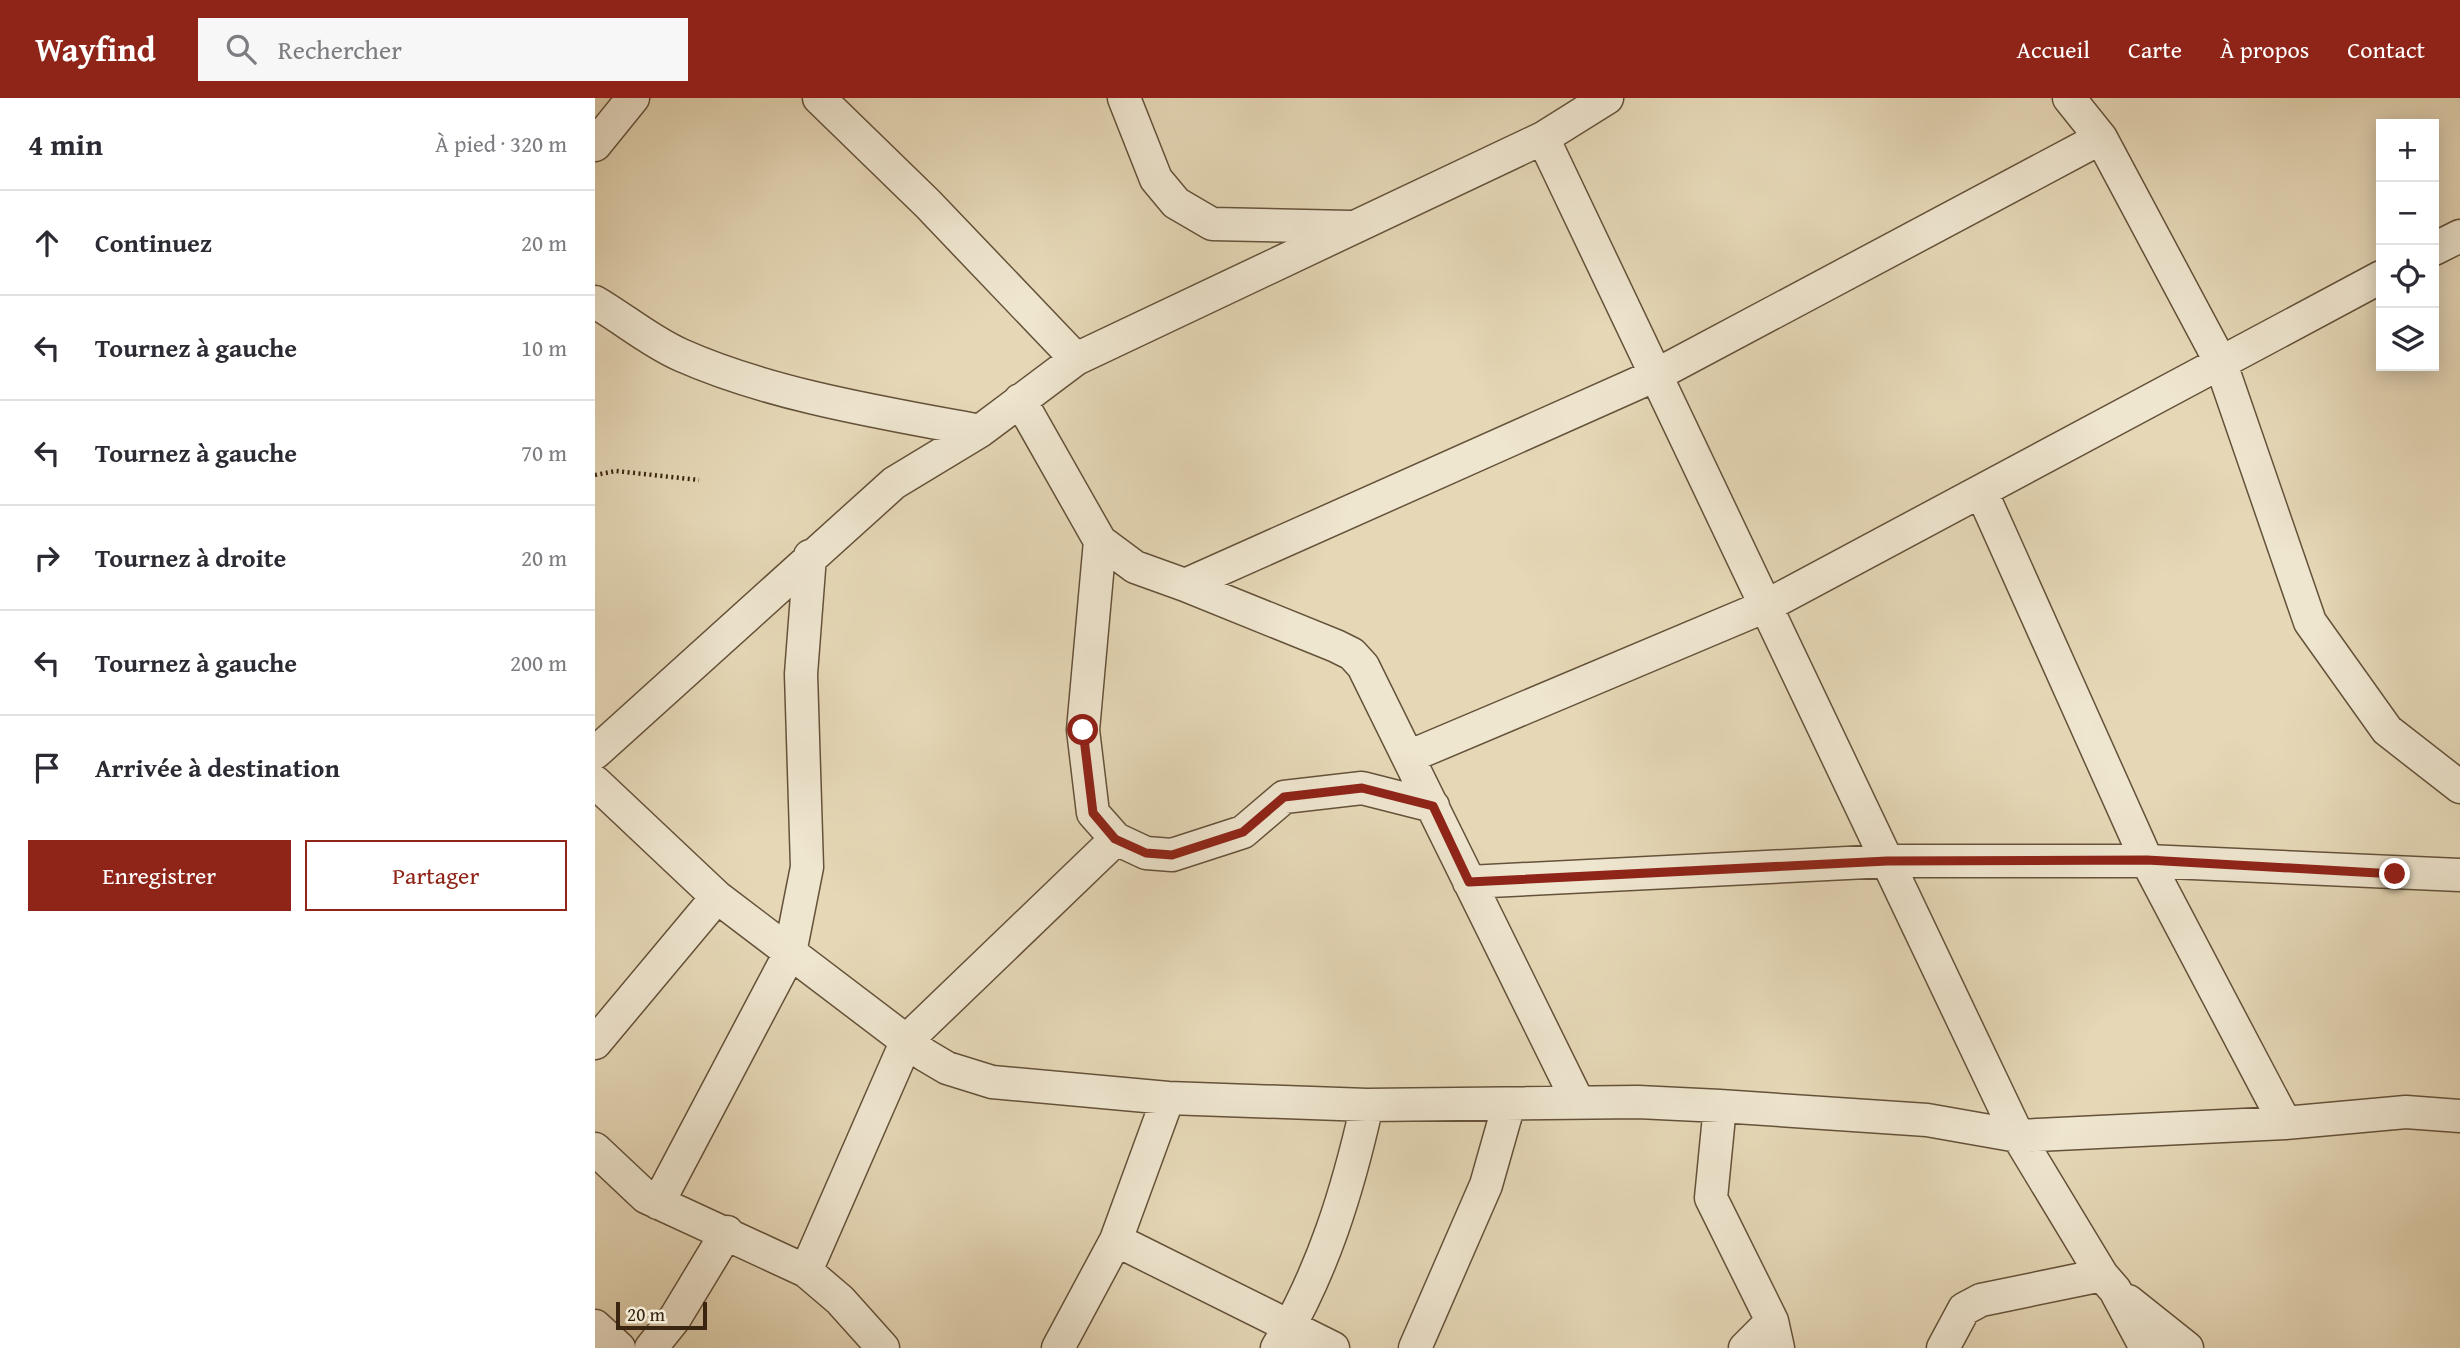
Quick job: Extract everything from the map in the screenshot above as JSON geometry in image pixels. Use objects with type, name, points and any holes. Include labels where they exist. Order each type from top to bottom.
[{"type":"street","points":[[595,145],[633,98]]},
{"type":"street","points":[[819,98],[928,204],[1076,359]]},
{"type":"street","points":[[1124,98],[1156,179],[1176,203],[1212,224],[1355,228]]},
{"type":"street","points":[[595,753],[810,556],[894,483],[980,431],[1076,359],[1543,138],[1607,98]]},
{"type":"street","points":[[2069,98],[2101,138],[2220,361],[2310,622],[2387,730],[2460,787]]},
{"type":"street","points":[[1543,138],[2018,1136],[2109,1282],[2146,1348]]},
{"type":"street","points":[[1185,585],[1655,375],[2101,138]]},
{"type":"street","points":[[2439,246],[2460,236]]},
{"type":"street","points":[[1408,757],[1766,607],[2376,280]]},
{"type":"street","points":[[595,302],[677,354],[717,370],[860,408],[980,431]]},
{"type":"street","points":[[1020,400],[1100,541],[1135,567],[1352,654],[1363,666],[1578,1102]]},
{"type":"street","points":[[1982,493],[2147,860],[2284,1123]]},
{"type":"street","points":[[1100,541],[1083,730],[1093,813],[1115,839],[1146,853],[1172,855],[1243,832],[1284,797],[1362,788],[1433,806]]},
{"type":"street","points":[[658,1203],[790,953],[807,867],[801,674],[810,556]]},
{"type":"street","points":[[595,782],[717,897],[790,953],[947,1068],[992,1082],[1168,1098],[1367,1105],[1578,1102],[1720,1105],[1927,1121],[2018,1136],[2284,1123],[2406,1112],[2460,1116]]},
{"type":"street","points":[[806,1271],[907,1040],[1115,839]]},
{"type":"street","points":[[1469,882],[1887,861],[2147,860],[2460,875]]},
{"type":"street","points":[[598,1033],[717,897]]},
{"type":"street","points":[[1058,1348],[1116,1240],[1168,1098]]},
{"type":"street","points":[[1415,1348],[1486,1185],[1509,1104]]},
{"type":"street","points":[[1284,1337],[1310,1289],[1349,1185],[1367,1105]]},
{"type":"street","points":[[1720,1105],[1711,1198],[1775,1334],[1745,1348]]},
{"type":"street","points":[[597,1156],[646,1197],[727,1232],[806,1271],[840,1300],[883,1348]]},
{"type":"street","points":[[651,1348],[675,1318],[727,1232]]},
{"type":"street","points":[[1116,1240],[1284,1337],[1333,1348]]},
{"type":"street","points":[[1943,1348],[1964,1309],[1981,1300],[2109,1282],[2187,1348]]},
{"type":"street","points":[[595,1326],[619,1348]]},
{"type":"path","points":[[595,475],[616,471],[699,480]]},
{"type":"route","points":[[1083,730],[1093,813],[1115,839],[1146,853],[1172,855],[1243,832],[1284,797],[1362,788],[1433,806],[1469,882],[1887,861],[2147,860],[2395,874]]}]
